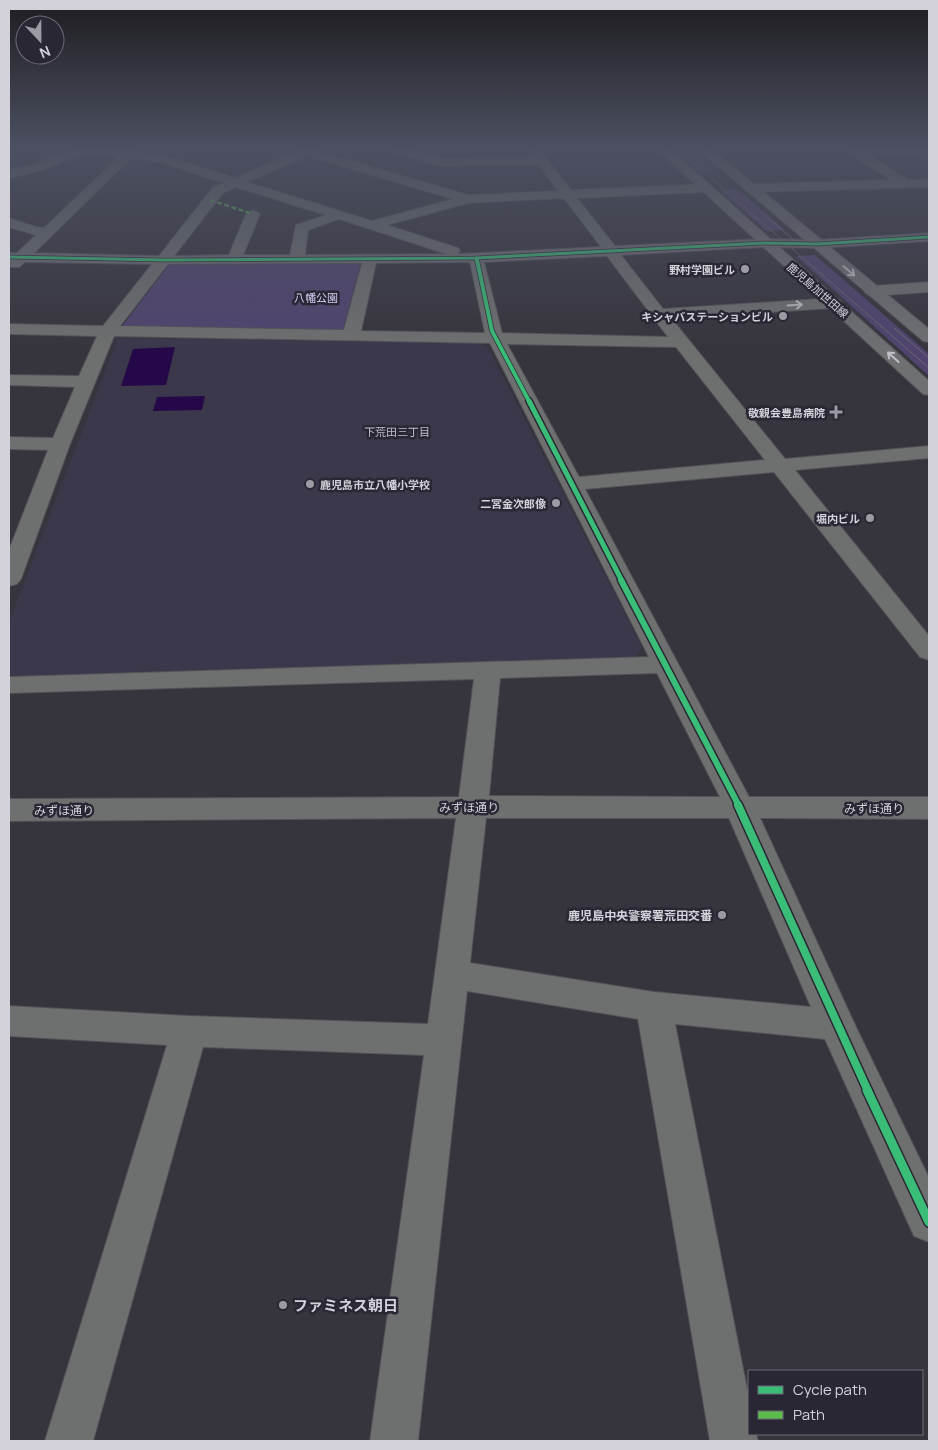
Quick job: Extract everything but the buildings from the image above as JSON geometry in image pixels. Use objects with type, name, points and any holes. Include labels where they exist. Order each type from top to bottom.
[{"type":"main road","name":"鹿児島加世田線","points":[[737,217],[929,390]]},
{"type":"main road","points":[[784,217],[929,337]]},
{"type":"street","points":[[9,269],[15,257],[63,217]]},
{"type":"street","points":[[9,575],[60,444],[107,332],[197,217]]},
{"type":"street","points":[[234,260],[252,217]]},
{"type":"street","points":[[297,259],[301,228],[334,217]]},
{"type":"street","points":[[345,217],[476,258]]},
{"type":"street","points":[[374,225],[404,217]]},
{"type":"street","points":[[584,217],[659,314],[929,652]]},
{"type":"street","points":[[9,222],[34,231],[47,232]]},
{"type":"street","points":[[15,257],[163,260],[476,258],[766,243],[817,244],[929,237]]},
{"type":"street","points":[[351,336],[370,258]]},
{"type":"street","points":[[476,258],[492,331],[740,808],[836,1025],[929,1222]]},
{"type":"street","points":[[872,291],[929,287]]},
{"type":"street","points":[[659,314],[834,303]]},
{"type":"street","points":[[9,329],[682,342]]},
{"type":"street","points":[[9,380],[87,382]]},
{"type":"street","points":[[9,444],[60,444]]},
{"type":"street","points":[[571,484],[929,452]]},
{"type":"street","points":[[9,685],[664,665]]},
{"type":"street","points":[[394,1441],[488,671]]},
{"type":"street","name":"みずほ通り","points":[[9,810],[472,807],[929,808]]},
{"type":"street","points":[[452,974],[654,1008],[836,1025]]},
{"type":"street","points":[[654,1008],[734,1441]]},
{"type":"street","points":[[9,1021],[189,1031],[443,1040]]},
{"type":"street","points":[[70,1441],[189,1031]]},
{"type":"shaded area","name":"鹿児島市立八幡小学校","points":[[123,338],[478,343],[487,346],[642,647],[635,657],[9,676],[9,622],[117,340]]},
{"type":"shaded area","points":[[175,347],[166,385],[121,386],[133,349]]},
{"type":"shaded area","points":[[205,396],[202,410],[153,411],[157,397]]},
{"type":"green space","points":[[750,217],[769,217],[785,230],[766,231]]},
{"type":"green space","points":[[815,255],[929,354],[929,376],[796,256]]},
{"type":"green space","name":"八幡公園","points":[[176,263],[355,263],[360,265],[343,330],[339,332],[126,329],[123,325],[169,265]]},
{"type":"tram line","points":[[756,217],[929,368]]},
{"type":"tram line","points":[[767,217],[796,242]]},
{"type":"tram line","points":[[894,328],[929,358]]},
{"type":"cycle path","points":[[9,257],[163,260],[476,258],[766,243],[817,244],[929,237]]},
{"type":"cycle path","points":[[476,258],[492,331],[740,808],[837,1025],[929,1222]]},
{"type":"place","name":"野村学園ビル","points":[[745,269]]},
{"type":"place","name":"キシャバステーションビル","points":[[783,316]]},
{"type":"place","name":"敬親会豊島病院","points":[[836,412]]},
{"type":"place","name":"鹿児島市立八幡小学校","points":[[310,484]]},
{"type":"place","name":"二宮金次郎像","points":[[556,503]]},
{"type":"place","name":"堀内ビル","points":[[870,518]]},
{"type":"place","name":"鹿児島中央警察署荒田交番","points":[[722,915]]},
{"type":"place","name":"ファミネス朝日","points":[[283,1305]]},
{"type":"district","name":"下荒田三丁目","points":[[397,431]]}]
